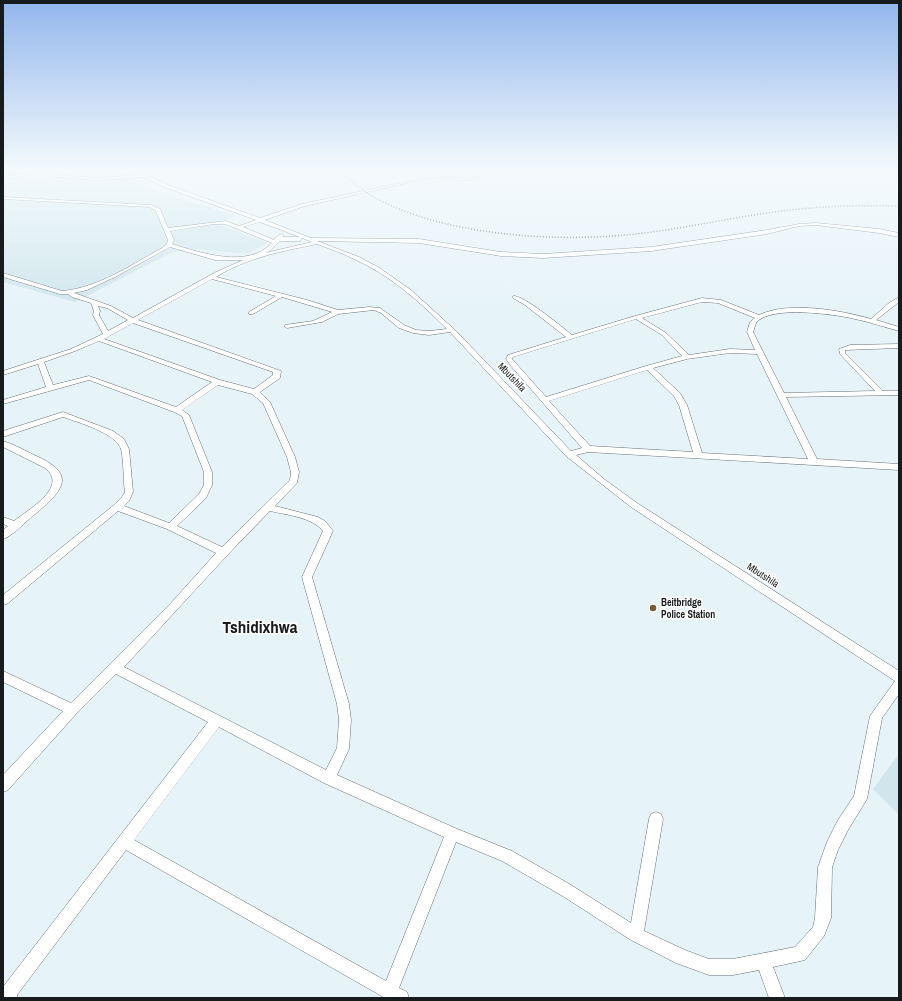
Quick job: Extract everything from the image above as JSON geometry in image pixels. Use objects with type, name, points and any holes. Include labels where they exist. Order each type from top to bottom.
[{"type":"street","points":[[161,217],[171,240],[169,245]]},
{"type":"street","name":"Mbutshila","points":[[251,217],[284,231],[304,242],[320,244],[372,265],[402,284],[419,298],[451,330],[570,454],[602,482],[634,505],[899,677]]},
{"type":"street","points":[[240,227],[270,217]]},
{"type":"street","points":[[167,230],[221,222],[230,223],[275,242],[345,240],[419,241],[501,254],[543,256],[644,250],[816,224],[879,231],[899,236]]},
{"type":"street","points":[[3,373],[73,350],[103,337],[224,270],[268,250],[284,231]]},
{"type":"street","points":[[320,244],[345,240]]},
{"type":"street","points":[[275,242],[304,242]]},
{"type":"street","points":[[71,294],[92,286],[169,245],[215,258],[250,258],[286,251],[304,242]]},
{"type":"street","points":[[215,258],[224,270]]},
{"type":"street","points":[[3,275],[62,293],[71,294],[121,312],[134,321],[277,371],[277,376],[255,392]]},
{"type":"street","points":[[211,278],[306,301],[337,312],[377,309],[382,311],[409,332],[433,333],[451,330]]},
{"type":"street","points":[[251,313],[281,295]]},
{"type":"street","points":[[515,297],[527,304],[571,337]]},
{"type":"street","points":[[588,449],[510,362],[510,356],[637,317],[708,299],[719,301],[757,318]]},
{"type":"street","points":[[872,321],[899,299]]},
{"type":"street","points":[[94,303],[103,337]]},
{"type":"street","points":[[814,462],[750,332],[750,326],[757,318],[780,311],[801,311],[846,315],[899,329]]},
{"type":"street","points":[[287,326],[318,322],[337,312]]},
{"type":"street","points":[[637,317],[664,334],[687,357]]},
{"type":"street","points":[[3,785],[72,710],[175,606],[223,552],[294,481],[295,472],[291,457],[266,402],[255,392],[217,382],[103,337]]},
{"type":"street","points":[[882,394],[842,353],[842,350],[850,347],[899,346]]},
{"type":"street","points":[[545,400],[648,367],[687,357],[730,351],[760,352]]},
{"type":"street","points":[[40,361],[50,388]]},
{"type":"street","points":[[648,367],[677,395],[683,405],[698,454]]},
{"type":"street","points":[[3,402],[81,379],[92,379],[177,410],[185,415],[188,419],[208,472],[208,485],[203,496],[170,527]]},
{"type":"street","points":[[177,410],[217,382]]},
{"type":"street","points":[[780,395],[899,393]]},
{"type":"street","points":[[3,434],[63,414],[110,433],[121,441],[125,449],[129,492],[126,499],[117,508],[3,601]]},
{"type":"street","points":[[3,444],[43,463],[54,470],[57,474],[58,480],[51,496],[3,535]]},
{"type":"street","points":[[570,454],[588,449],[899,466]]},
{"type":"street","points":[[268,507],[315,519],[322,523],[328,531],[324,544],[312,562],[307,577],[343,704],[345,720],[343,749],[329,778]]},
{"type":"street","points":[[117,508],[170,527],[223,552]]},
{"type":"street","points":[[3,520],[16,525]]},
{"type":"street","points":[[115,668],[329,778],[452,834],[507,856],[566,890],[636,935],[682,957],[709,967],[733,967],[799,954],[819,931],[823,918],[825,867],[832,847],[840,831],[860,799],[876,716],[899,684]]},
{"type":"street","points":[[3,676],[72,710]]},
{"type":"street","points":[[10,998],[7,995],[217,720]]},
{"type":"street","points":[[636,935],[656,819]]},
{"type":"street","points":[[125,842],[396,994],[452,834]]},
{"type":"street","points":[[763,960],[777,998]]},
{"type":"shaded area","points":[[3,217],[234,217],[218,224],[267,243],[247,254],[186,248],[169,254],[75,302],[3,282]]},
{"type":"shaded area","points":[[899,754],[899,815],[873,789]]},
{"type":"railway","points":[[421,217],[462,227],[496,233],[564,237],[596,237],[647,233],[745,217]]},
{"type":"place","name":"Beitbridge Police Station","points":[[653,608]]},
{"type":"district","name":"Tshidixhwa","points":[[260,626]]}]
